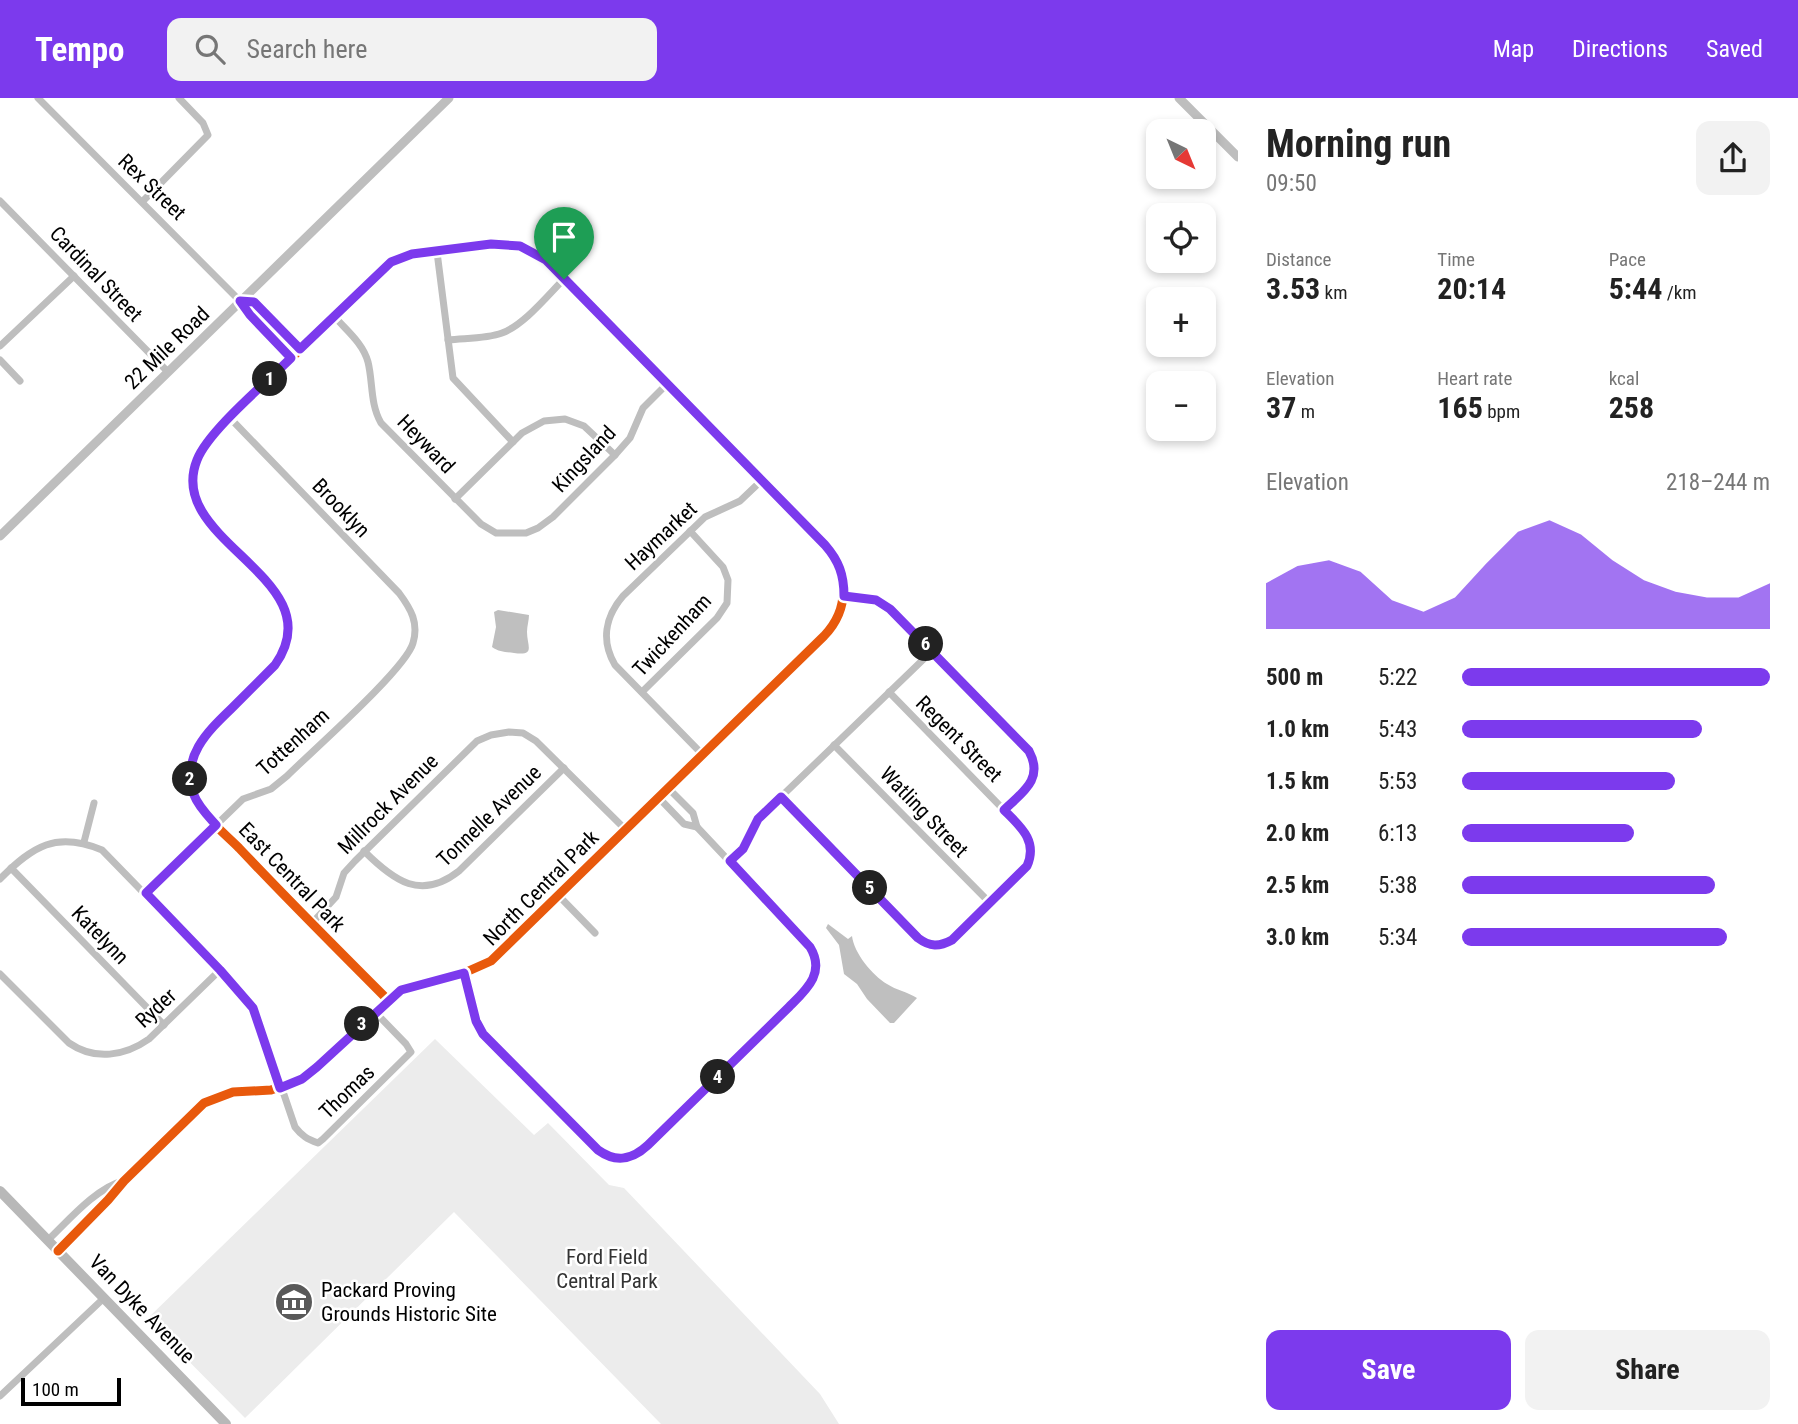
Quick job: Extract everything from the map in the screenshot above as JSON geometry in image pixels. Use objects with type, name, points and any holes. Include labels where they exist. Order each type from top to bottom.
[{"type":"main road","name":"Van Dyke Avenue","points":[[0,1191],[226,1424]]},
{"type":"street","name":"Rex Street","points":[[38,98],[240,301]]},
{"type":"street","points":[[143,201],[208,132],[179,98]]},
{"type":"street","name":"22 Mile Road","points":[[2,530],[449,98]]},
{"type":"street","points":[[1179,98],[1238,157]]},
{"type":"street","name":"Cardinal Street","points":[[0,201],[168,372]]},
{"type":"street","points":[[230,418],[391,262],[412,254],[510,244],[533,251],[546,260],[831,551],[843,575],[844,596],[884,603],[1029,751],[1035,762],[1033,777],[1028,787],[1004,810]]},
{"type":"street","points":[[437,252],[453,378],[513,442]]},
{"type":"street","points":[[0,346],[74,276]]},
{"type":"street","points":[[448,340],[507,331],[520,322],[564,279]]},
{"type":"street","points":[[240,301],[254,302],[300,349]]},
{"type":"street","points":[[240,301],[291,358]]},
{"type":"street","name":"Heyward","points":[[334,316],[359,343],[366,356],[373,402],[381,423],[481,524],[496,533],[508,535]]},
{"type":"street","points":[[0,360],[20,381]]},
{"type":"street","name":"Kingsland","points":[[508,535],[526,533],[552,517],[630,438],[643,408],[667,384]]},
{"type":"street","name":"Brooklyn","points":[[230,418],[400,593],[413,614],[415,629]]},
{"type":"street","name":"East Central Park","points":[[230,418],[208,440],[195,462],[194,496],[207,520],[279,598],[287,620],[287,636],[283,652],[275,665],[200,741],[194,752],[190,775],[193,792],[216,825],[388,1000]]},
{"type":"street","points":[[455,499],[528,428],[544,421],[565,419],[589,429],[615,455]]},
{"type":"street","name":"Haymarket","points":[[642,692],[615,665],[607,648],[608,619],[614,606],[709,513],[740,501],[762,480]]},
{"type":"street","name":"Twickenham","points":[[642,692],[717,618],[727,603],[728,587],[723,567],[690,531]]},
{"type":"street","name":"North Central Park","points":[[58,1251],[124,1181],[204,1103],[233,1092],[280,1088],[302,1079],[388,1000],[408,988],[464,973],[491,961],[829,631],[844,596]]},
{"type":"street","name":"Tottenham","points":[[146,893],[243,799],[276,786],[388,677],[406,657],[413,644],[415,629]]},
{"type":"street","points":[[730,861],[743,849],[758,819],[932,650]]},
{"type":"street","points":[[642,692],[702,754]]},
{"type":"street","name":"Regent Street","points":[[888,692],[1028,838],[1031,857],[1023,870],[989,903]]},
{"type":"street","name":"Millrock Avenue","points":[[312,923],[333,901],[344,873],[474,744],[491,734],[523,733],[536,741],[564,768]]},
{"type":"street","name":"Watling Street","points":[[834,745],[989,903]]},
{"type":"street","points":[[564,768],[625,829]]},
{"type":"street","name":"Tonnelle Avenue","points":[[364,852],[386,873],[404,884],[422,886],[445,882],[564,768]]},
{"type":"street","points":[[464,973],[476,1021],[483,1034],[598,1150],[608,1157],[623,1159],[642,1151],[812,983],[816,965],[810,947],[697,827],[693,813],[668,788]]},
{"type":"street","points":[[659,797],[684,824],[697,827]]},
{"type":"street","points":[[781,797],[918,938],[932,946],[952,940],[989,903]]},
{"type":"street","points":[[672,811],[681,802]]},
{"type":"street","points":[[84,842],[94,803]]},
{"type":"street","points":[[0,879],[39,847],[58,841],[84,842],[102,850],[220,970],[253,1008],[280,1088]]},
{"type":"street","name":"Katelynn","points":[[11,868],[164,1026]]},
{"type":"street","points":[[558,895],[595,933]]},
{"type":"street","name":"Ryder","points":[[0,974],[69,1043],[82,1051],[106,1055],[123,1053],[138,1047],[164,1026],[220,970]]},
{"type":"street","name":"Thomas","points":[[280,1088],[295,1127],[302,1136],[318,1143],[411,1052],[375,1012]]},
{"type":"street","name":"North Central Park","points":[[48,1240],[100,1192],[111,1184],[124,1181]]},
{"type":"street","points":[[0,1396],[104,1298]]},
{"type":"green space","name":"Ford Field Central Park","points":[[435,1039],[534,1135],[548,1123],[609,1185],[624,1188],[820,1394],[839,1424],[661,1424],[454,1212],[245,1418],[147,1319]]},
{"type":"shaded area","points":[[498,610],[529,615],[528,651],[521,654],[492,647],[496,627],[494,612]]},
{"type":"shaded area","points":[[828,924],[848,939],[852,936],[860,956],[881,980],[917,998],[894,1023],[890,1023],[857,984],[844,974],[839,945],[826,928]]},
{"type":"cycle path","points":[[58,1251],[124,1181],[204,1103],[233,1092],[271,1090],[302,1079],[401,990],[464,973],[491,961],[824,636],[838,614],[842,602],[842,579],[839,567],[825,545],[546,260],[526,248],[512,244],[484,244],[447,249],[410,256],[385,266],[208,440],[194,475],[194,493],[201,512],[268,581],[282,604],[287,633],[278,658],[260,680],[216,722],[199,744],[190,768],[194,796],[214,824],[388,1000]]},
{"type":"place","name":"Packard Proving Grounds Historic Site","points":[[294,1302]]},
{"type":"route","points":[[510,244],[533,251],[564,279],[825,545],[841,567],[844,596],[884,603],[1029,751],[1035,762],[1033,777],[1028,787],[1004,810],[1028,838],[1031,857],[1027,866],[945,944],[932,946],[918,938],[781,797],[758,819],[743,849],[730,861],[810,947],[816,960],[814,977],[809,987],[642,1151],[623,1159],[608,1157],[598,1150],[483,1034],[476,1021],[464,973],[401,990],[317,1067],[302,1079],[280,1088],[253,1008],[241,992],[146,893],[216,825],[193,792],[190,775],[194,752],[212,727],[275,665],[283,652],[287,636],[286,615],[279,598],[207,520],[194,496],[195,462],[208,440],[291,358],[240,301],[254,302],[300,349],[385,267],[412,254],[510,244]]}]
